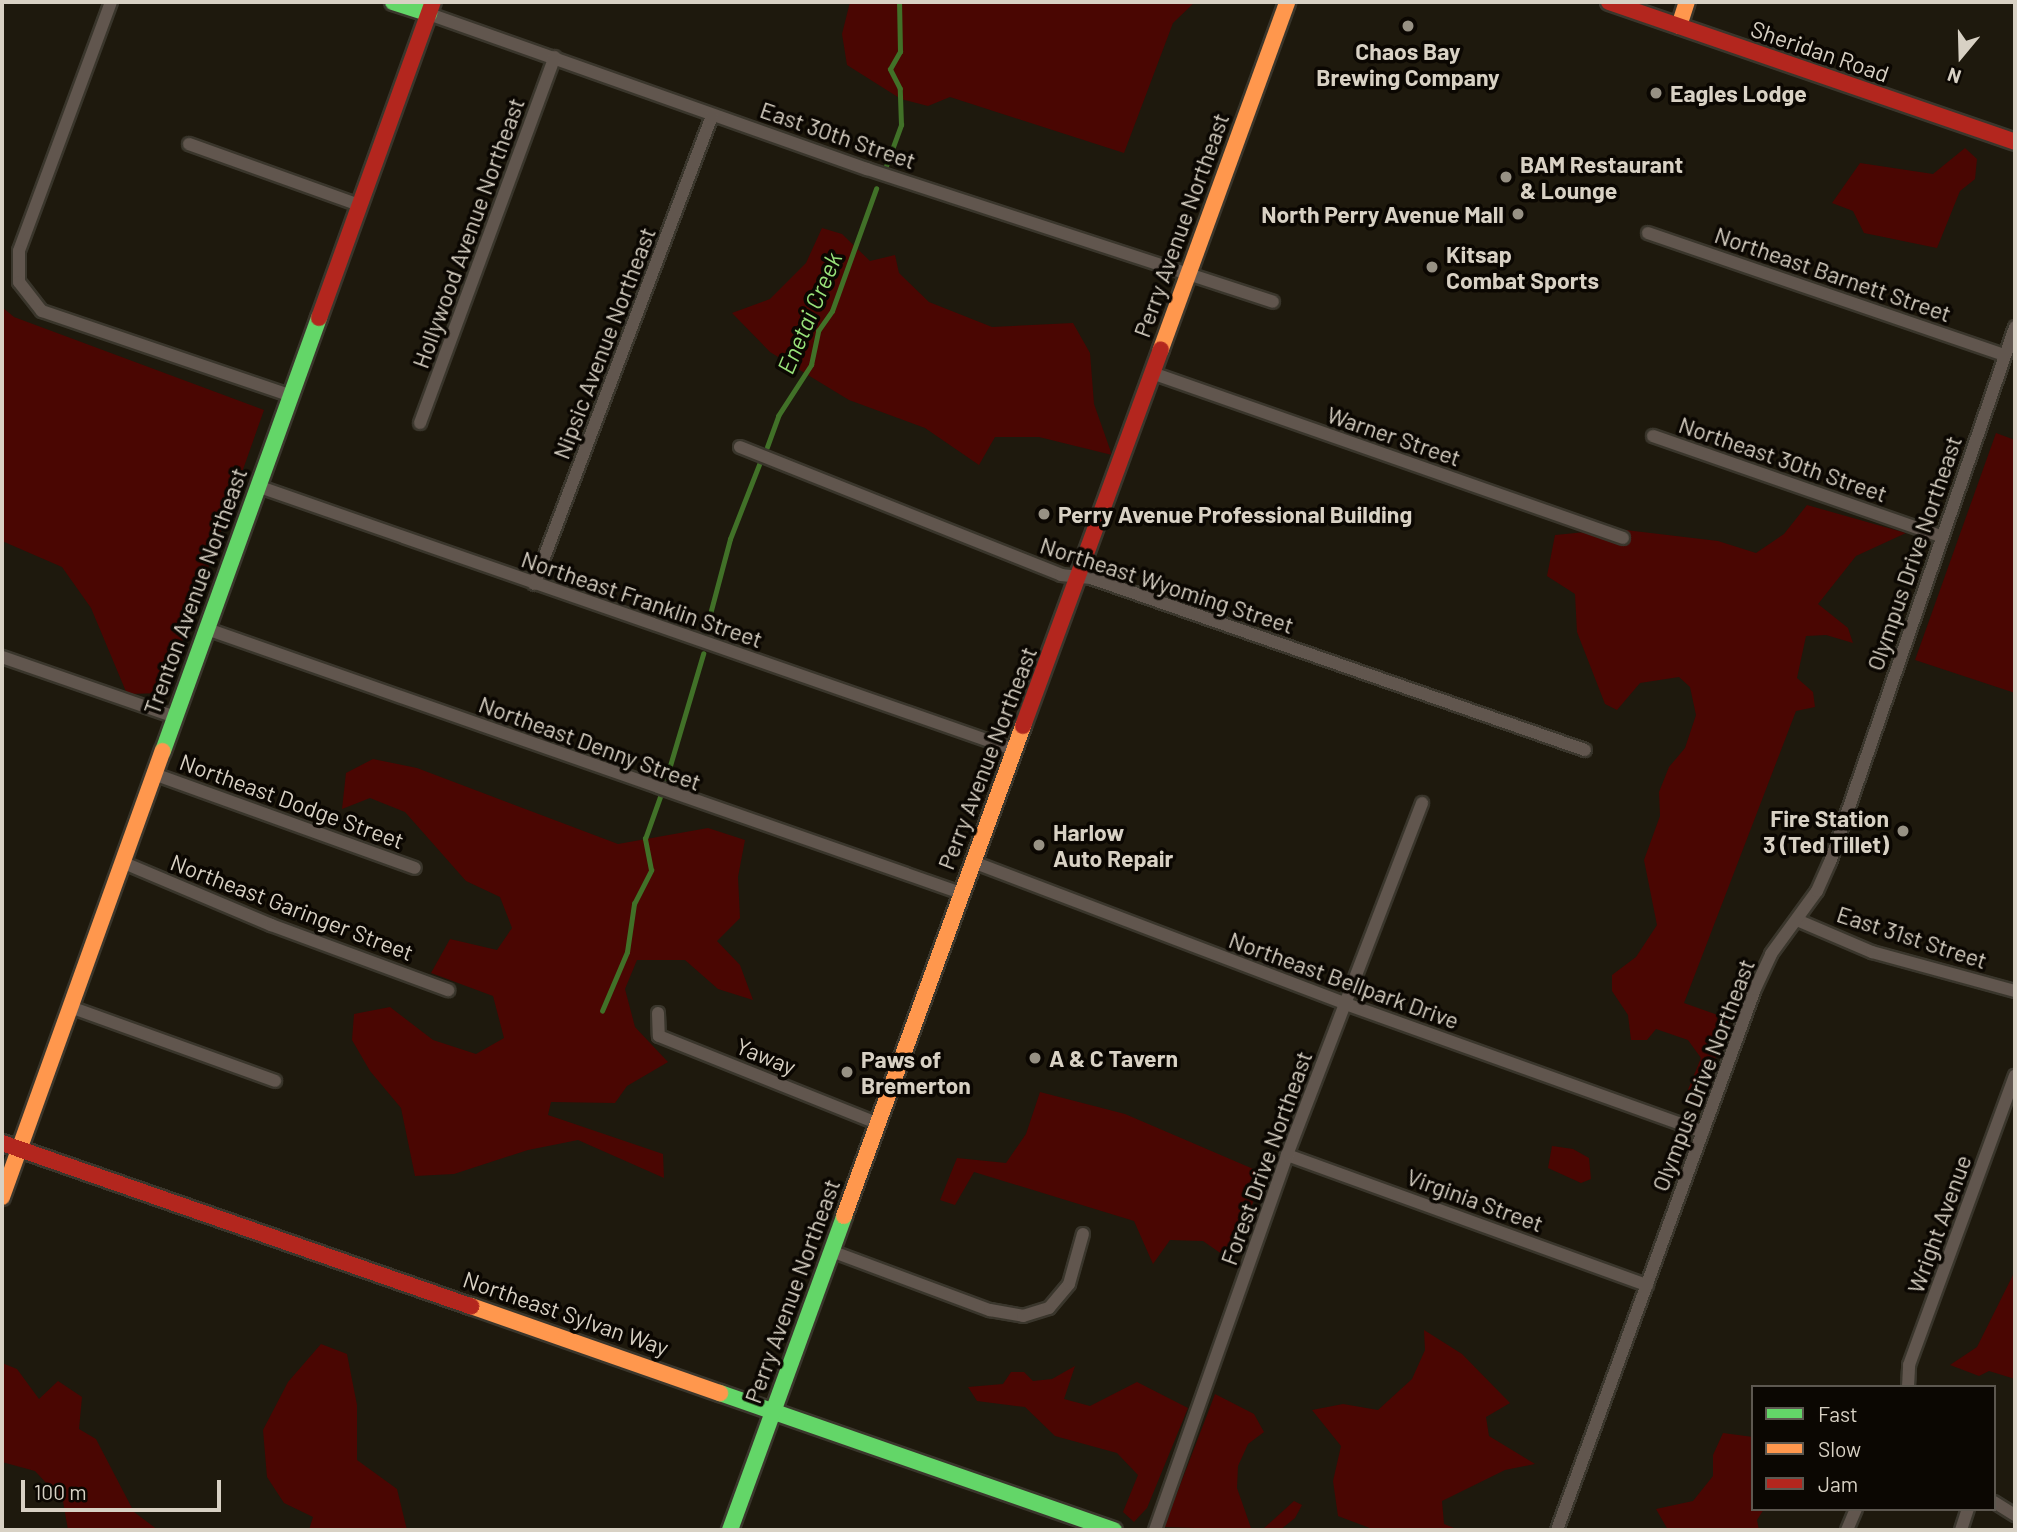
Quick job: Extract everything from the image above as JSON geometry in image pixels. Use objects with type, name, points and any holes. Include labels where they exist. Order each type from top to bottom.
[{"type":"main road","name":"East 30th Street","points":[[393,2],[431,8]]},
{"type":"main road","name":"Perry Avenue Northeast","points":[[730,1530],[1287,2]]},
{"type":"main road","name":"Sheridan Road","points":[[1609,2],[2015,142]]},
{"type":"main road","points":[[1679,26],[1687,2]]},
{"type":"main road","name":"Trenton Avenue Northeast","points":[[2,1197],[289,395],[431,8]]},
{"type":"main road","name":"Northeast Sylvan Way","points":[[2,1143],[1114,1530]]},
{"type":"street","points":[[111,2],[19,251],[19,282],[42,311],[289,395]]},
{"type":"street","name":"East 30th Street","points":[[431,8],[712,116],[1273,302]]},
{"type":"street","name":"Hollywood Avenue Northeast","points":[[419,423],[555,57]]},
{"type":"street","name":"Nipsic Avenue Northeast","points":[[534,584],[712,116]]},
{"type":"street","points":[[189,144],[359,205]]},
{"type":"street","name":"Northeast Barnett Street","points":[[1648,233],[2005,355]]},
{"type":"street","name":"Olympus Drive Northeast","points":[[1557,1530],[1770,954],[1797,920],[1830,862],[1940,536],[2015,327]]},
{"type":"street","name":"Warner Street","points":[[1152,373],[1623,538]]},
{"type":"street","name":"Northeast 30th Street","points":[[1653,436],[1940,536]]},
{"type":"street","name":"Northeast Wyoming Street","points":[[740,447],[1060,575],[1079,577],[1585,750]]},
{"type":"street","name":"Northeast Franklin Street","points":[[257,486],[1015,750]]},
{"type":"street","name":"Northeast Denny Street","points":[[207,628],[961,894]]},
{"type":"street","points":[[2,657],[175,717]]},
{"type":"street","name":"Northeast Dodge Street","points":[[154,774],[415,868]]},
{"type":"street","name":"Forest Drive Northeast","points":[[1155,1530],[1287,1155],[1422,803]]},
{"type":"street","name":"Northeast Garinger Street","points":[[122,862],[271,925],[448,990]]},
{"type":"street","name":"Northeast Bellpark Drive","points":[[973,862],[1346,1004],[1703,1132]]},
{"type":"street","name":"East 31st Street","points":[[1797,920],[1872,951],[2015,991]]},
{"type":"street","points":[[70,1007],[275,1081]]},
{"type":"street","name":"Yaway","points":[[658,1013],[659,1036],[877,1123]]},
{"type":"street","name":"Wright Avenue","points":[[1908,1385],[1909,1365],[2010,1108],[2015,1076]]},
{"type":"street","name":"Virginia Street","points":[[1287,1155],[1647,1284]]},
{"type":"street","points":[[831,1251],[990,1310],[1023,1316],[1049,1308],[1069,1284],[1083,1234]]},
{"type":"street","points":[[1996,1503],[2015,1515]]},
{"type":"street","points":[[1847,1530],[1855,1511]]},
{"type":"street","points":[[1961,1530],[1967,1511]]},
{"type":"shaded area","points":[[850,2],[1195,2],[1173,23],[1124,153],[950,97],[928,106],[901,99],[847,65],[842,34]]},
{"type":"shaded area","points":[[1965,148],[1977,159],[1975,179],[1960,191],[1937,248],[1864,233],[1853,211],[1832,203],[1860,163],[1933,174]]},
{"type":"shaded area","points":[[822,228],[842,234],[870,261],[895,255],[899,273],[929,302],[992,327],[1073,323],[1090,353],[1094,404],[1112,455],[1039,437],[995,437],[979,465],[925,428],[849,400],[770,352],[732,313],[770,299],[806,263]]},
{"type":"shaded area","points":[[2,307],[14,317],[264,410],[164,693],[127,694],[91,608],[62,567],[2,541]]},
{"type":"shaded area","points":[[1996,433],[2015,440],[2015,693],[1915,660]]},
{"type":"shaded area","points":[[1807,505],[1906,533],[1856,556],[1818,604],[1848,628],[1853,643],[1826,635],[1806,636],[1797,678],[1813,692],[1815,707],[1796,711],[1684,1003],[1729,1019],[1699,1106],[1683,1102],[1701,1058],[1688,1040],[1656,1029],[1647,1040],[1631,1040],[1628,1015],[1612,991],[1612,975],[1636,957],[1657,925],[1644,860],[1660,816],[1659,792],[1669,767],[1685,748],[1696,715],[1690,687],[1679,677],[1640,683],[1617,710],[1605,704],[1577,632],[1575,594],[1547,576],[1555,535],[1617,529],[1718,541],[1756,553],[1784,534]]},
{"type":"shaded area","points":[[373,759],[417,768],[618,844],[708,828],[745,840],[738,877],[740,918],[717,941],[740,965],[753,1000],[718,989],[685,960],[637,960],[625,989],[635,1027],[668,1062],[627,1086],[615,1103],[551,1102],[548,1115],[663,1154],[664,1178],[578,1140],[528,1150],[454,1174],[415,1176],[401,1108],[370,1071],[352,1040],[354,1014],[390,1007],[433,1040],[476,1054],[504,1038],[493,996],[431,973],[450,939],[497,950],[512,928],[500,897],[466,881],[405,812],[370,798],[342,809],[346,773]]},
{"type":"shaded area","points":[[1040,1092],[1125,1114],[1265,1174],[1229,1259],[1203,1241],[1170,1240],[1153,1264],[1134,1221],[974,1172],[955,1205],[940,1200],[957,1158],[1006,1163],[1026,1134]]},
{"type":"shaded area","points":[[1552,1146],[1573,1149],[1589,1158],[1591,1179],[1581,1183],[1548,1168]]},
{"type":"shaded area","points":[[2015,1271],[2015,1379],[1989,1371],[1979,1376],[1950,1365],[1977,1347]]},
{"type":"shaded area","points":[[1424,1330],[1462,1354],[1510,1403],[1486,1417],[1489,1436],[1535,1464],[1505,1470],[1442,1501],[1444,1524],[1459,1530],[1375,1530],[1338,1516],[1333,1481],[1341,1446],[1312,1410],[1343,1404],[1378,1410],[1412,1379],[1425,1350]]},
{"type":"shaded area","points":[[321,1344],[347,1354],[357,1405],[357,1460],[397,1489],[407,1530],[309,1530],[313,1517],[284,1503],[267,1477],[263,1430],[288,1382]]},
{"type":"shaded area","points":[[2,1363],[17,1369],[39,1399],[58,1381],[82,1397],[79,1429],[96,1439],[134,1512],[158,1530],[68,1530],[63,1501],[35,1471],[2,1462]]},
{"type":"shaded area","points":[[1075,1366],[1064,1399],[1090,1406],[1137,1382],[1188,1408],[1147,1508],[1134,1522],[1123,1512],[1138,1475],[1117,1453],[1055,1436],[1025,1407],[977,1401],[968,1387],[1003,1384],[1011,1372],[1024,1372],[1033,1381],[1052,1379]]},
{"type":"shaded area","points":[[1215,1394],[1254,1414],[1264,1432],[1248,1444],[1238,1466],[1237,1488],[1251,1528],[1258,1530],[1164,1527]]},
{"type":"shaded area","points":[[1723,1433],[1751,1437],[1751,1511],[1763,1511],[1757,1520],[1759,1530],[1668,1530],[1656,1509],[1693,1501],[1713,1476],[1713,1455]]},
{"type":"shaded area","points":[[1294,1501],[1302,1505],[1295,1518],[1280,1530],[1262,1530]]},
{"type":"waterway","name":"Enetai Creek","points":[[886,166],[901,125],[900,89],[890,69],[900,52],[899,2]]},
{"type":"waterway","name":"Enetai Creek","points":[[767,447],[778,416],[811,365],[818,331],[832,311],[876,189]]},
{"type":"waterway","name":"Enetai Creek","points":[[705,633],[730,539],[760,462]]},
{"type":"waterway","name":"Enetai Creek","points":[[664,786],[703,654]]},
{"type":"waterway","name":"Enetai Creek","points":[[602,1011],[627,952],[634,904],[651,870],[645,839],[661,794]]},
{"type":"traffic: fast","points":[[393,2],[429,14]]},
{"type":"traffic: fast","points":[[163,751],[319,318]]},
{"type":"traffic: fast","points":[[730,1530],[844,1216]]},
{"type":"traffic: fast","points":[[720,1393],[1114,1530]]},
{"type":"traffic: slow","points":[[1161,349],[1287,2]]},
{"type":"traffic: slow","points":[[1679,26],[1687,2]]},
{"type":"traffic: slow","points":[[844,1216],[1023,726]]},
{"type":"traffic: slow","points":[[2,1197],[163,751]]},
{"type":"traffic: slow","points":[[471,1306],[720,1393]]},
{"type":"traffic: jam","points":[[319,318],[433,2]]},
{"type":"traffic: jam","points":[[1609,2],[2015,142]]},
{"type":"traffic: jam","points":[[1023,726],[1161,349]]},
{"type":"traffic: jam","points":[[2,1143],[471,1306]]},
{"type":"place","name":"Chaos Bay Brewing Company","points":[[1408,26]]},
{"type":"place","name":"Eagles Lodge","points":[[1656,93]]},
{"type":"place","name":"BAM Restaurant & Lounge","points":[[1506,177]]},
{"type":"place","name":"North Perry Avenue Mall","points":[[1518,214]]},
{"type":"place","name":"Kitsap Combat Sports","points":[[1432,267]]},
{"type":"place","name":"Perry Avenue Professional Building","points":[[1044,514]]},
{"type":"place","name":"Fire Station 3 (Ted Tillet)","points":[[1903,831]]},
{"type":"place","name":"Harlow Auto Repair","points":[[1039,845]]},
{"type":"place","name":"A & C Tavern","points":[[1035,1058]]},
{"type":"place","name":"Paws of Bremerton","points":[[847,1072]]}]
